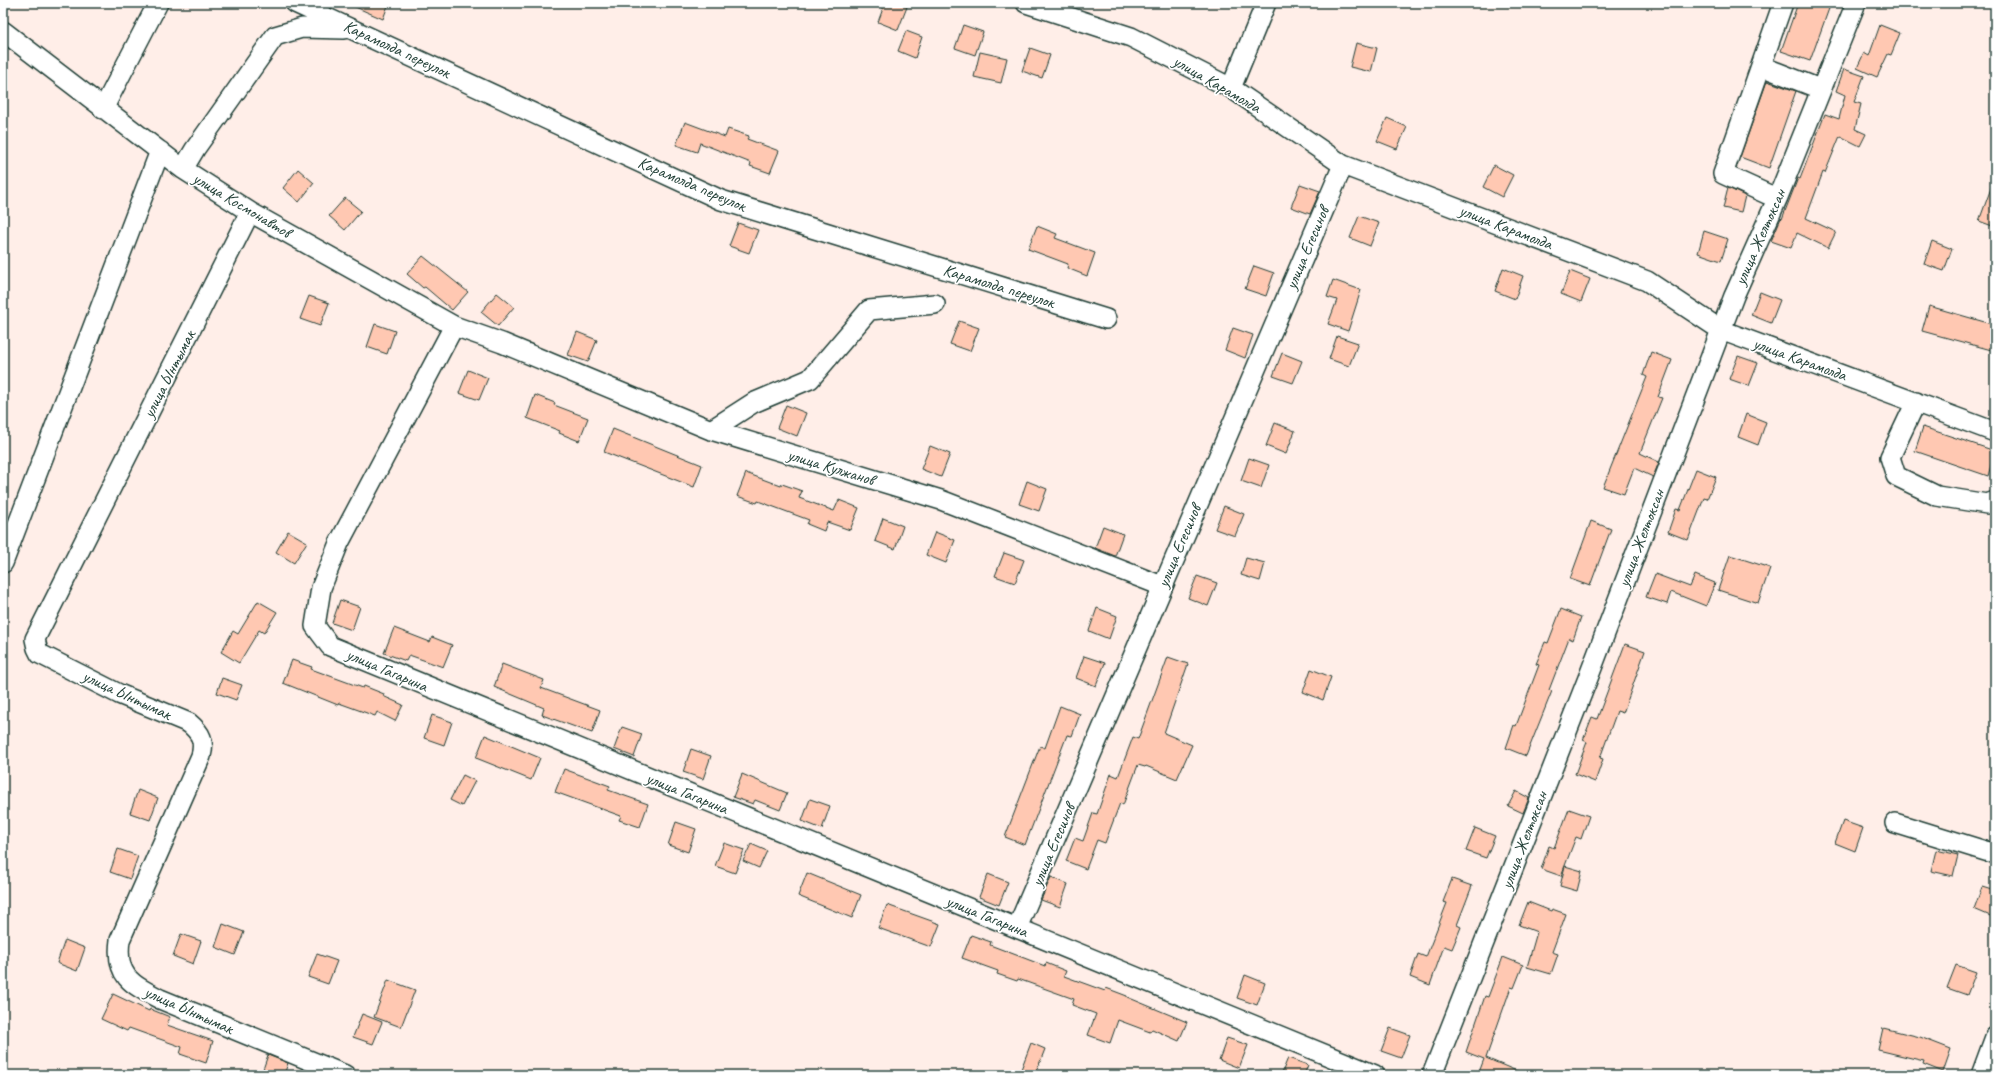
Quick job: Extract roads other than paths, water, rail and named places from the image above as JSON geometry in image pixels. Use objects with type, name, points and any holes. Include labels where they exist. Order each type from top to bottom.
[{"type":"street","points":[[103,109],[158,3]]},
{"type":"street","name":"Карамолда переулок","points":[[295,3],[721,200],[1106,319]]},
{"type":"street","name":"улица Карамолда","points":[[1026,3],[1131,37],[1231,88],[1343,165],[1647,281],[1721,330],[1995,432]]},
{"type":"street","points":[[1231,88],[1266,3]]},
{"type":"street","points":[[1778,197],[1767,194],[1723,174],[1783,3]]},
{"type":"street","name":"улица Желтоксан","points":[[1432,1075],[1590,673],[1734,296],[1778,197],[1820,89],[1856,3]]},
{"type":"street","points":[[183,169],[195,149],[275,36],[302,28],[355,30]]},
{"type":"street","name":"улица Космонавтов","points":[[3,31],[183,169],[250,212],[454,326],[502,343]]},
{"type":"street","points":[[1761,66],[1820,89]]},
{"type":"street","points":[[3,563],[160,151]]},
{"type":"street","name":"улица Егесинов","points":[[1017,928],[1343,165]]},
{"type":"street","name":"улица Ынтымак","points":[[250,212],[35,639],[40,654],[119,694],[189,723],[198,730],[202,737],[204,746],[202,756],[120,940],[118,962],[122,972],[130,982],[160,999],[345,1075]]},
{"type":"street","points":[[711,430],[752,403],[810,379],[869,310],[935,304]]},
{"type":"street","name":"улица Гагарина","points":[[454,326],[339,543],[321,588],[315,626],[330,646],[1375,1075]]},
{"type":"street","name":"улица Кулжанов","points":[[502,343],[711,430],[941,500],[1162,586]]},
{"type":"street","points":[[1916,402],[1890,457],[1896,476],[1937,496],[1988,504],[1995,501]]},
{"type":"street","points":[[1895,823],[1995,854]]},
{"type":"street","points":[[1982,1075],[1995,1038]]}]
